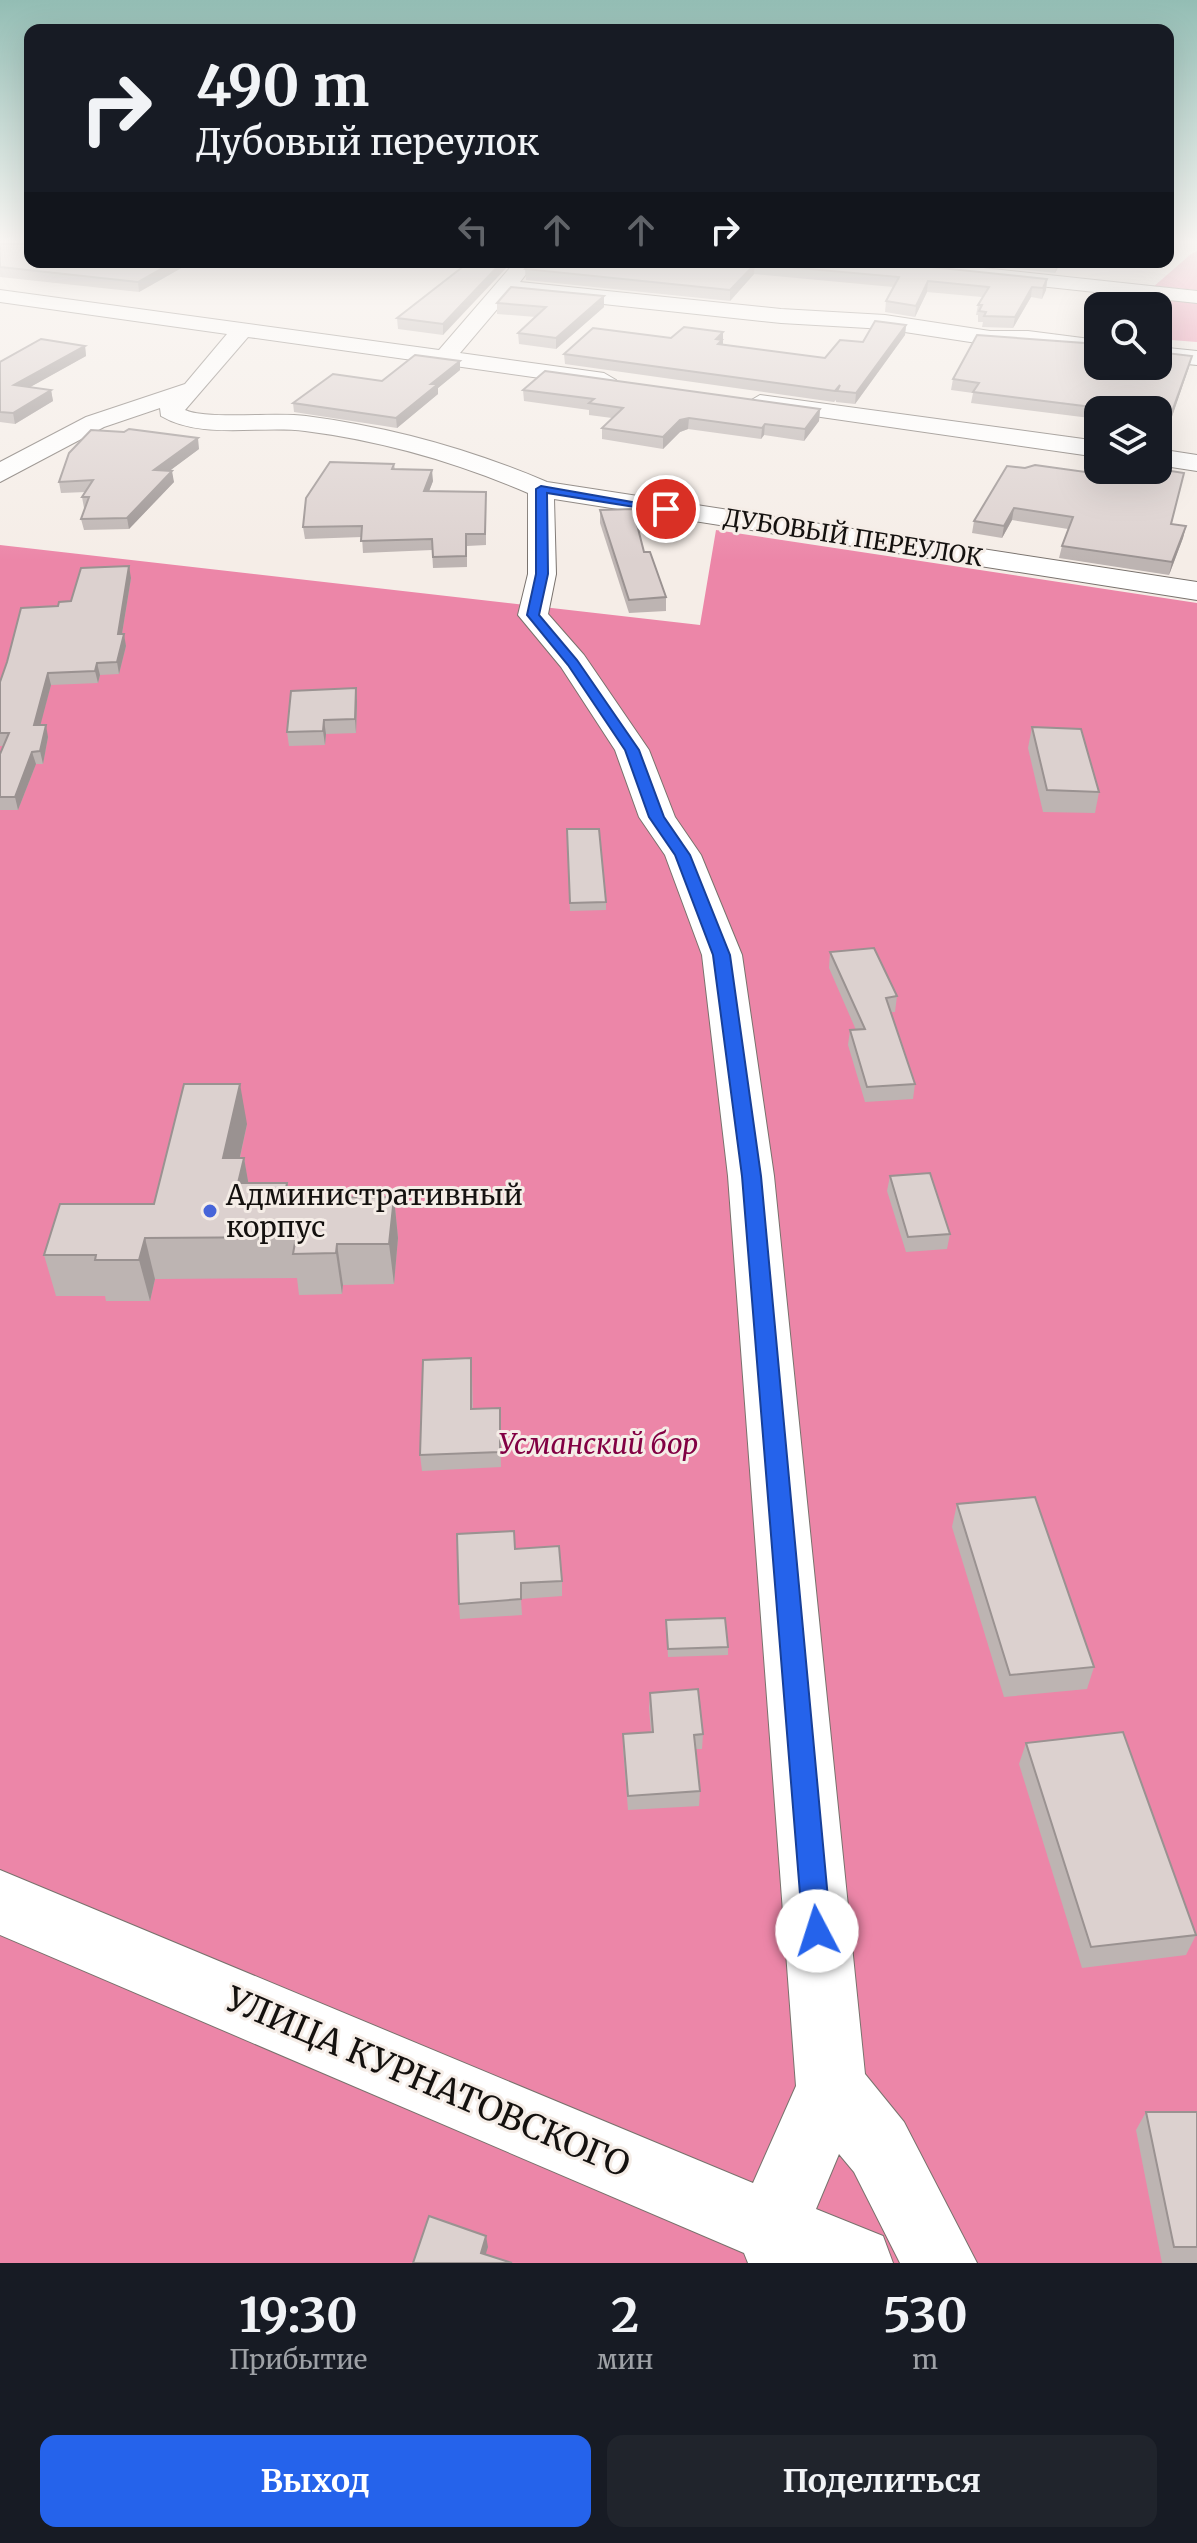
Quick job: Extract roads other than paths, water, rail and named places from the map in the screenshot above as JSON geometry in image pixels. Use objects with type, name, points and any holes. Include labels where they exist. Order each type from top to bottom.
[{"type":"street","points":[[0,474],[23,457],[95,422],[193,389],[226,350]]},
{"type":"street","points":[[383,350],[631,384]]},
{"type":"street","points":[[444,358],[451,350]]},
{"type":"street","points":[[1172,355],[1197,358]]},
{"type":"street","name":"ДУБОВЫЙ ПЕРЕУЛОК","points":[[193,389],[172,406],[170,411],[176,416],[205,422],[267,420],[363,433],[481,462],[541,489],[1197,591]]},
{"type":"street","points":[[740,399],[1084,447]]},
{"type":"street","points":[[1172,459],[1197,463]]},
{"type":"street","points":[[541,489],[542,574],[533,615],[573,662],[632,750],[657,817],[683,855],[722,955],[751,1176],[831,2088],[778,2245]]},
{"type":"street","name":"УЛИЦА КУРНАТОВСКОГО","points":[[0,1902],[778,2245],[856,2263]]},
{"type":"street","points":[[831,2088],[879,2147],[940,2263]]},
{"type":"place","name":"Административный корпус","points":[[210,1211]]},
{"type":"park label","name":"Усманский бор","points":[[598,1444]]}]
